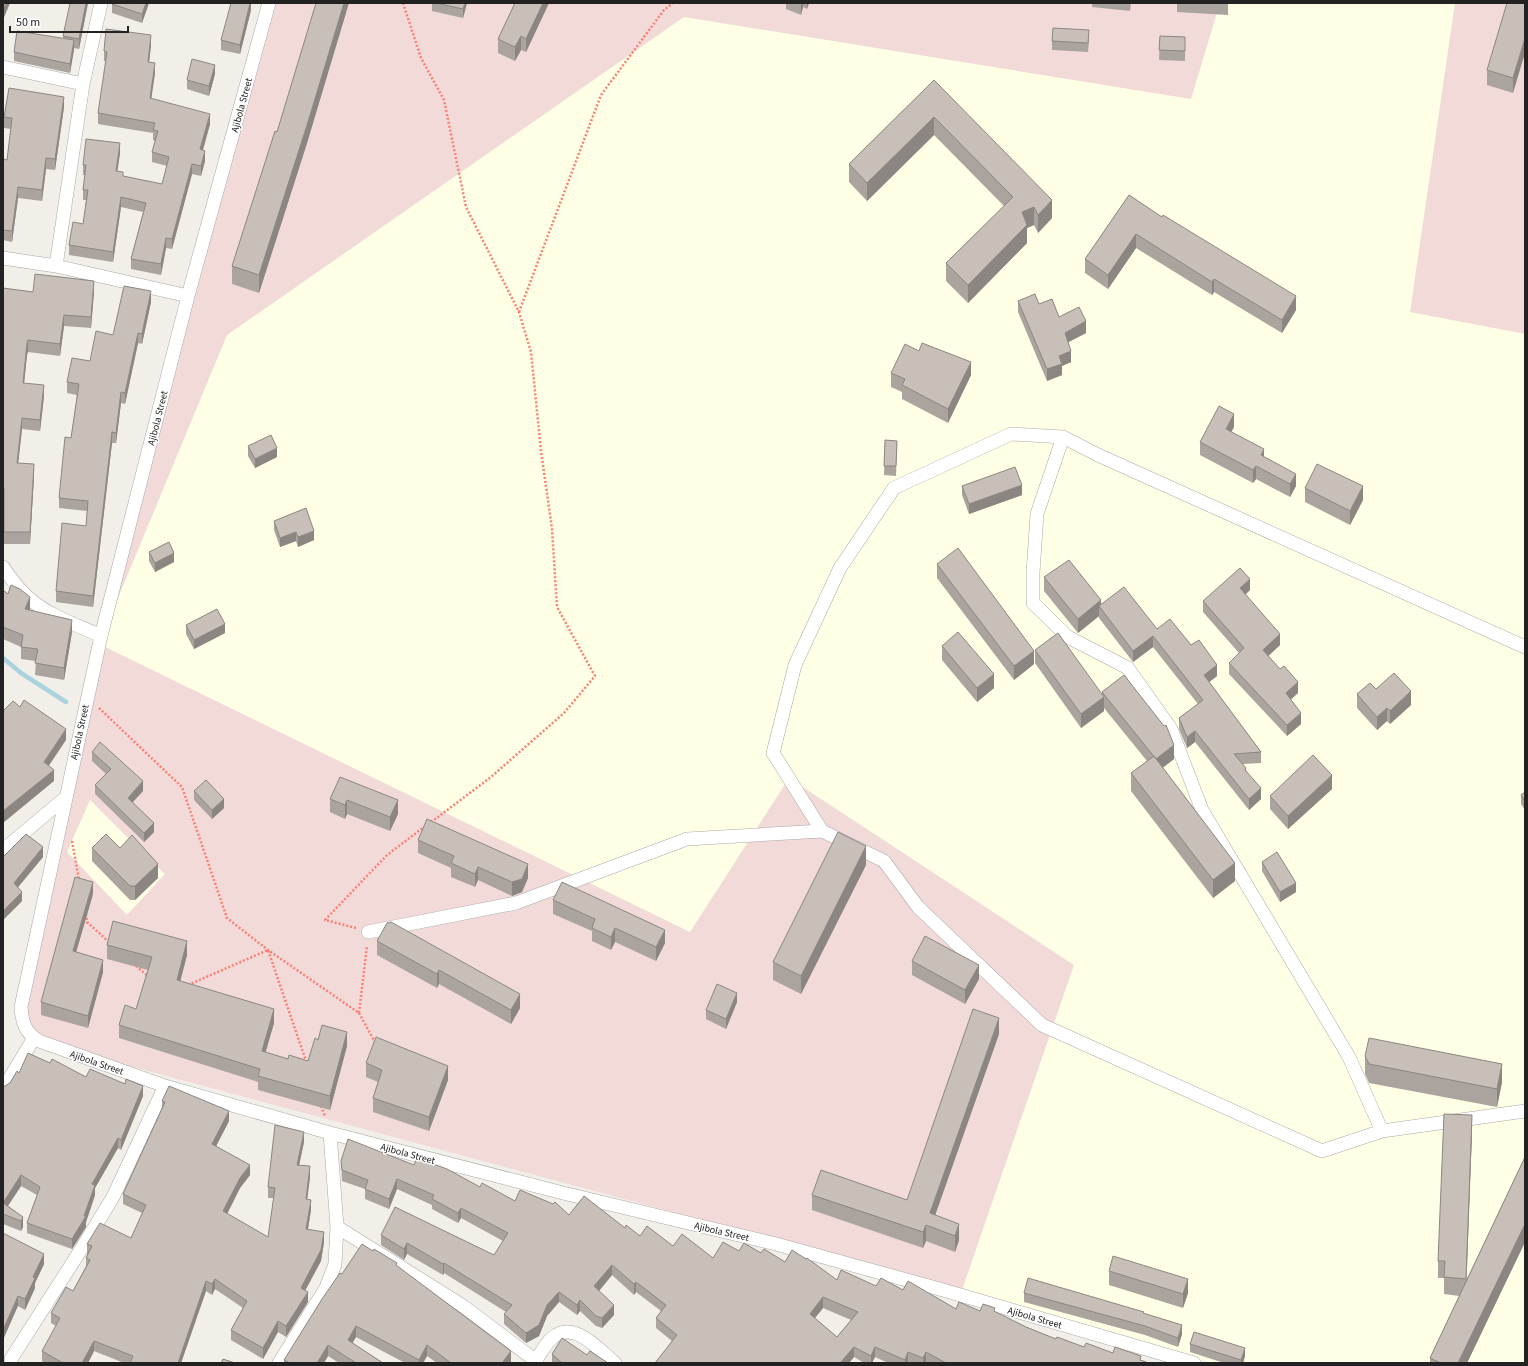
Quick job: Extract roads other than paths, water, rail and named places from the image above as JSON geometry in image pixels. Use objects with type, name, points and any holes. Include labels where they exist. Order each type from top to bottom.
[{"type":"street","points":[[56,266],[83,84],[101,3]]},
{"type":"street","name":"Ajibola Street","points":[[269,3],[188,296],[100,636],[21,1006],[22,1022],[26,1030],[34,1038],[165,1086],[330,1133],[563,1193],[776,1244],[943,1290],[1194,1363]]},
{"type":"street","points":[[3,67],[83,84]]},
{"type":"street","points":[[3,258],[56,266],[188,296]]},
{"type":"street","points":[[822,831],[773,753],[795,665],[840,568],[894,488],[1011,434],[1063,437],[1106,459],[1525,647]]},
{"type":"street","points":[[1063,437],[1037,514],[1033,573],[1033,603],[1068,637],[1128,668],[1171,729],[1202,810],[1349,1057],[1382,1131]]},
{"type":"street","points":[[3,567],[15,584],[31,601],[51,613],[100,636]]},
{"type":"street","points":[[3,850],[64,800]]},
{"type":"street","points":[[368,932],[516,903],[687,839],[822,831],[884,861],[918,907],[1042,1025],[1322,1151],[1382,1131],[1525,1111]]},
{"type":"street","points":[[3,1089],[34,1038]]},
{"type":"street","points":[[12,1359],[113,1197],[165,1086]]},
{"type":"street","points":[[279,1363],[326,1288],[335,1264],[337,1227],[330,1133]]},
{"type":"street","points":[[337,1227],[463,1306],[535,1362],[552,1338],[563,1331],[579,1333],[615,1363]]},
{"type":"waterway","points":[[3,658],[21,673],[66,702]]}]
